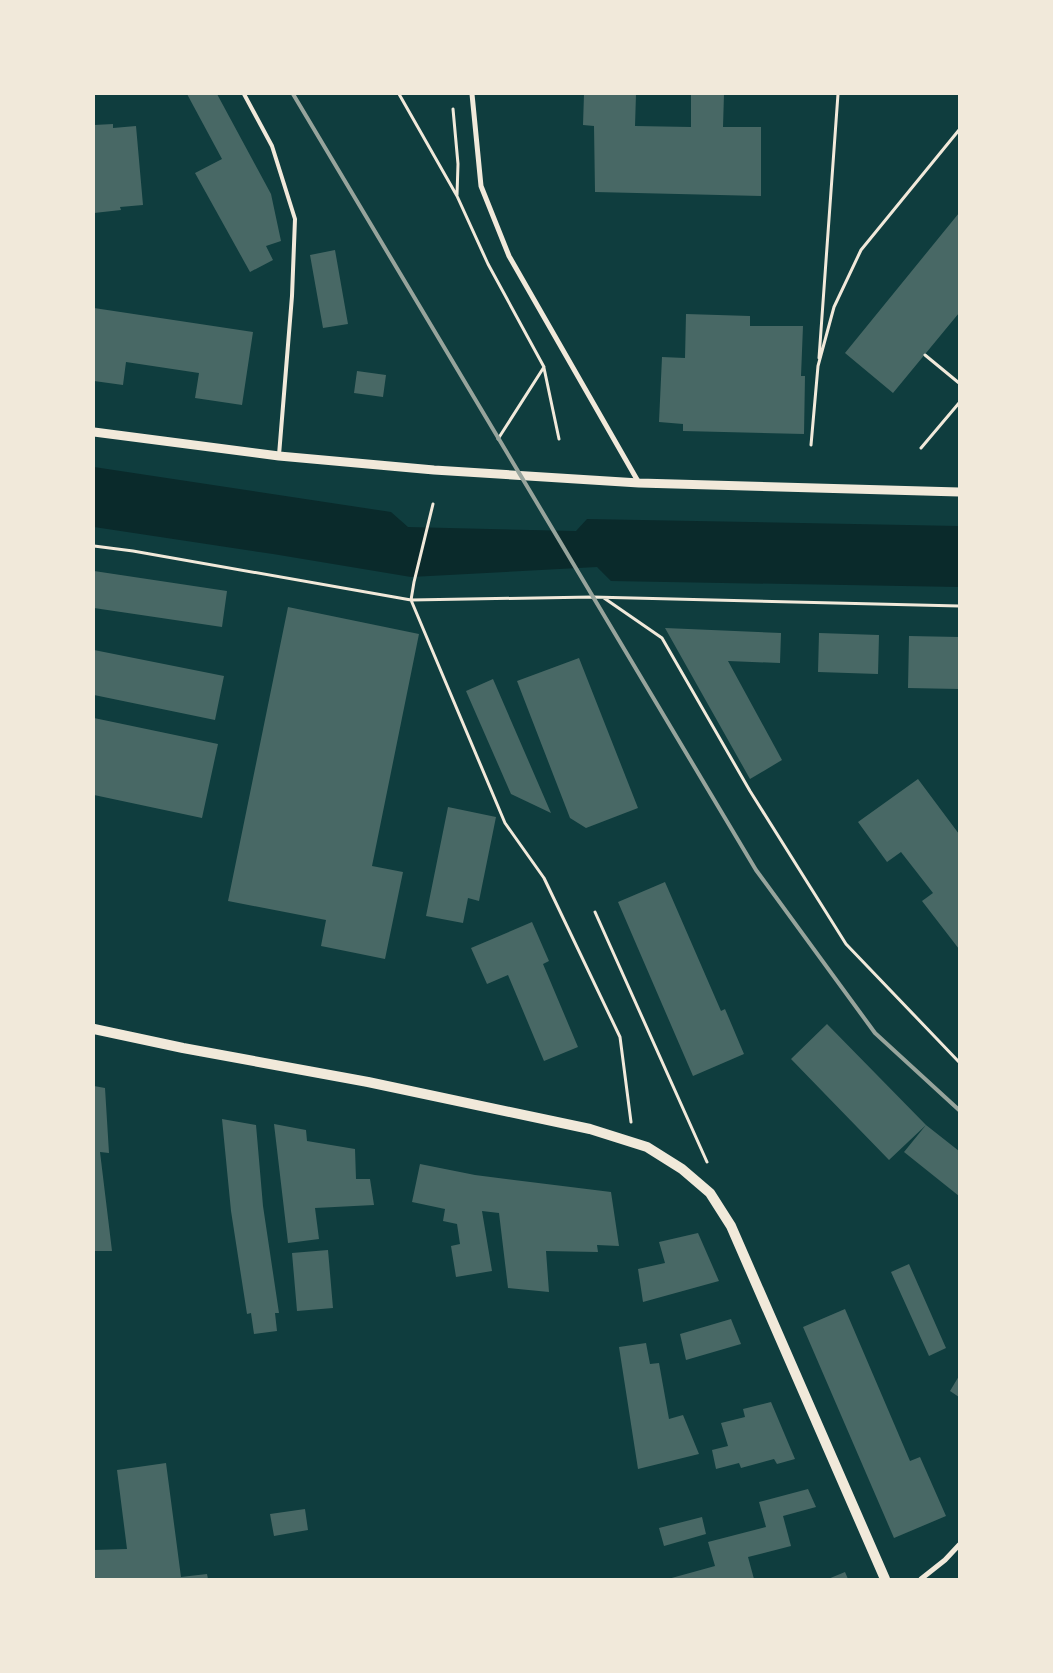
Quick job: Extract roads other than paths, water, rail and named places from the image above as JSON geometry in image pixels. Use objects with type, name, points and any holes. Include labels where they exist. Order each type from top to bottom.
[{"type":"main road","points":[[94,1029],[183,1048],[368,1082],[590,1129],[647,1147],[682,1169],[710,1193],[731,1226],[885,1579]]},
{"type":"street","points":[[472,94],[481,186],[509,256],[639,484]]},
{"type":"street","points":[[94,432],[279,456],[434,470],[639,484],[959,492]]},
{"type":"street","points":[[921,1579],[945,1560],[959,1545]]},
{"type":"lane","points":[[244,94],[272,146],[295,219],[292,296],[279,456]]},
{"type":"water","points":[[94,467],[391,512],[408,527],[576,531],[587,519],[959,526],[959,587],[611,581],[597,567],[411,577],[94,527]]},
{"type":"railway","points":[[293,94],[756,870],[875,1033],[959,1110]]}]
